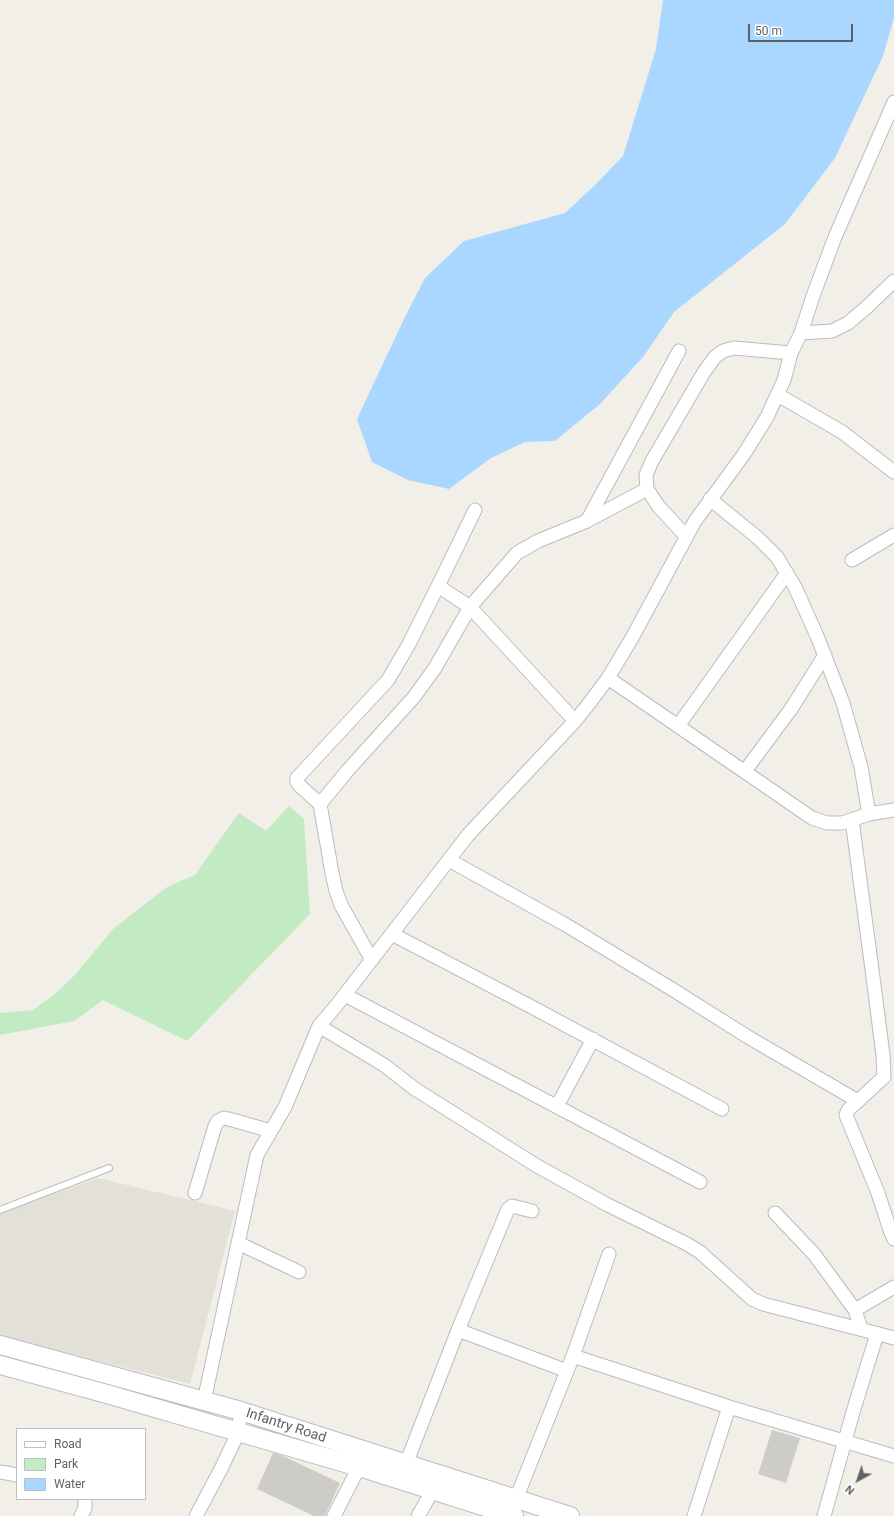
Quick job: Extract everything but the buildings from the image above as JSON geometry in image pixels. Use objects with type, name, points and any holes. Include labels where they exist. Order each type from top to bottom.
[{"type":"street","points":[[204,1401],[257,1155],[285,1107],[319,1026],[345,995],[468,835],[592,701],[608,678],[632,638],[686,536],[710,499],[744,454],[767,417],[778,395],[835,237],[894,102]]},
{"type":"street","points":[[801,334],[832,331],[848,323],[894,281]]},
{"type":"street","points":[[686,536],[659,507],[647,489],[646,475],[652,461],[704,372],[715,358],[723,351],[734,348],[792,353]]},
{"type":"street","points":[[587,522],[679,351]]},
{"type":"street","points":[[778,395],[842,432],[894,472]]},
{"type":"street","points":[[320,804],[348,770],[414,697],[435,668],[470,607],[517,553],[538,541],[587,522],[647,489]]},
{"type":"street","points":[[710,499],[758,538],[777,557],[795,587],[844,703],[861,767],[869,814]]},
{"type":"street","points":[[372,960],[341,905],[336,891],[320,804],[300,786],[297,782],[297,778],[388,680],[409,644],[475,510]]},
{"type":"street","points":[[852,560],[894,535]]},
{"type":"street","points":[[678,726],[787,573]]},
{"type":"street","points":[[438,586],[470,607],[575,720]]},
{"type":"street","points":[[746,771],[791,709],[825,655]]},
{"type":"street","points":[[608,678],[746,771],[812,818],[827,823],[842,823],[869,814],[894,810]]},
{"type":"street","points":[[852,820],[883,1055],[884,1077],[848,1110],[846,1115],[878,1193],[894,1238]]},
{"type":"street","points":[[449,860],[566,925],[748,1037],[858,1101]]},
{"type":"street","points":[[392,934],[722,1109]]},
{"type":"street","points":[[345,995],[700,1182]]},
{"type":"street","points":[[319,1026],[384,1065],[415,1089],[537,1166],[606,1204],[687,1244],[700,1252],[752,1299],[764,1304],[894,1338]]},
{"type":"street","points":[[557,1106],[592,1039]]},
{"type":"street","points":[[195,1193],[218,1122],[224,1118],[271,1131]]},
{"type":"street","points":[[406,1464],[458,1330],[508,1209],[512,1206],[532,1211]]},
{"type":"street","points":[[775,1213],[814,1254],[856,1310],[861,1329]]},
{"type":"street","points":[[238,1243],[299,1272]]},
{"type":"street","points":[[515,1508],[573,1356],[609,1254]]},
{"type":"street","points":[[856,1310],[894,1287]]},
{"type":"street","points":[[458,1330],[567,1371]]},
{"type":"street","points":[[824,1516],[877,1334]]},
{"type":"street","name":"Infantry Road","points":[[0,1345],[241,1411],[406,1464],[515,1508]]},
{"type":"street","points":[[573,1356],[729,1408],[894,1456]]},
{"type":"street","name":"Infantry Road","points":[[0,1365],[107,1394],[433,1490],[515,1508],[570,1516]]},
{"type":"street","points":[[694,1516],[729,1408]]},
{"type":"street","points":[[196,1516],[238,1433],[241,1411]]},
{"type":"street","points":[[334,1516],[359,1467]]},
{"type":"street","points":[[0,1472],[16,1475]]},
{"type":"street","points":[[418,1516],[433,1490]]},
{"type":"street","points":[[81,1516],[85,1508],[85,1500]]},
{"type":"lane","points":[[0,1210],[109,1168]]},
{"type":"shaded area","points":[[98,1178],[235,1211],[190,1384],[0,1336],[0,1213]]},
{"type":"green space","points":[[289,806],[304,819],[310,914],[187,1041],[103,1000],[74,1021],[0,1035],[0,1013],[33,1010],[55,994],[75,975],[113,929],[167,887],[195,875],[239,813],[266,831]]},
{"type":"water","points":[[663,0],[894,0],[894,18],[883,56],[835,158],[785,224],[674,312],[643,357],[600,404],[555,441],[525,442],[491,458],[449,489],[408,480],[372,462],[357,419],[425,278],[464,241],[565,213],[623,156],[656,49]]}]
